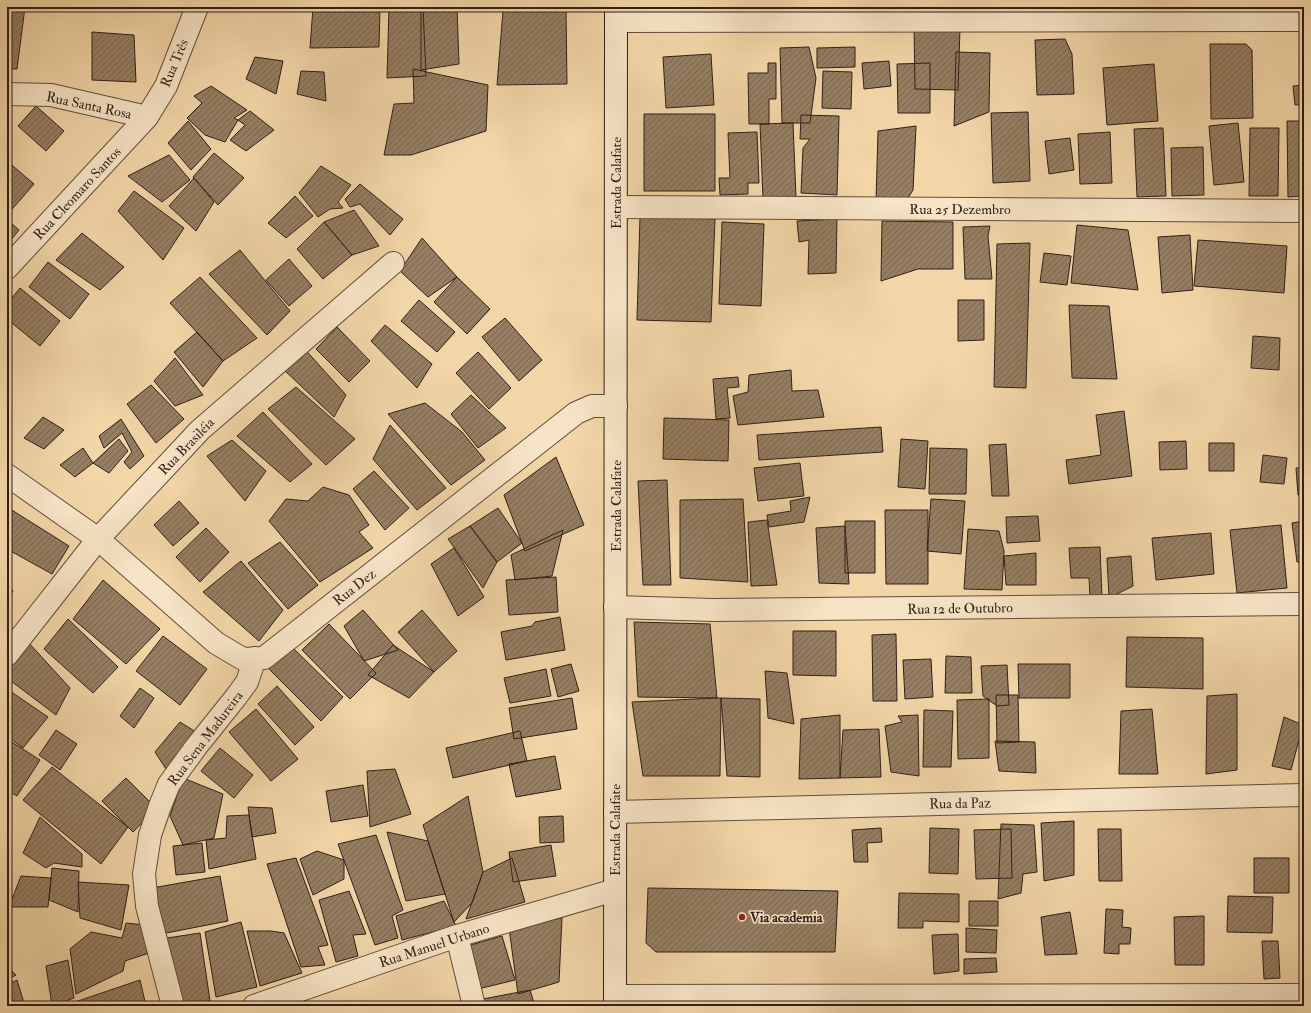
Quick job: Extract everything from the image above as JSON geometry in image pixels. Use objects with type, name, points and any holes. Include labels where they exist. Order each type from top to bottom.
[{"type":"street","name":"Rua Três","points":[[147,117],[166,86],[197,7]]},
{"type":"street","points":[[616,14],[1304,20]]},
{"type":"street","name":"Estrada Calafate","points":[[615,1001],[616,14]]},
{"type":"street","name":"Rua Santa Rosa","points":[[7,94],[51,95],[147,117]]},
{"type":"street","name":"Rua Cleomaro Santos","points":[[7,268],[147,117]]},
{"type":"street","name":"Rua 25 Dezembro","points":[[616,207],[1304,211]]},
{"type":"street","name":"Rua Brasiléia","points":[[7,655],[98,539],[200,430],[393,263]]},
{"type":"street","name":"Rua Dez","points":[[7,475],[98,539],[216,643],[242,659],[264,658],[576,413],[592,406],[616,406]]},
{"type":"street","name":"Rua 12 de Outubro","points":[[616,607],[713,610],[1304,604]]},
{"type":"street","name":"Rua Sena Madureira","points":[[173,1006],[147,906],[144,874],[150,835],[169,784],[247,682],[255,658]]},
{"type":"street","name":"Rua da Paz","points":[[615,812],[1304,794]]},
{"type":"street","name":"Rua Manuel Urbano","points":[[254,1006],[457,936],[615,890]]},
{"type":"street","points":[[457,936],[474,1006]]},
{"type":"street","points":[[615,1001],[1304,995]]},
{"type":"building","points":[[7,7],[25,7],[17,69],[7,69]]},
{"type":"building","points":[[313,7],[380,7],[379,47],[310,48]]},
{"type":"building","points":[[389,7],[423,7],[426,76],[387,78]]},
{"type":"building","points":[[421,7],[457,7],[459,64],[421,70]]},
{"type":"building","points":[[566,9],[567,84],[497,85],[503,11]]},
{"type":"building","points":[[914,24],[960,28],[958,90],[915,89]]},
{"type":"building","points":[[92,32],[134,35],[136,82],[92,80]]},
{"type":"building","points":[[1065,39],[1072,54],[1074,94],[1037,95],[1035,40]]},
{"type":"building","points":[[1210,44],[1246,44],[1252,50],[1253,118],[1211,119]]},
{"type":"building","points":[[809,47],[816,78],[810,123],[782,123],[780,48]]},
{"type":"building","points":[[855,47],[855,67],[817,68],[817,48]]},
{"type":"building","points":[[956,52],[990,53],[989,112],[954,126]]},
{"type":"building","points":[[711,54],[714,105],[666,108],[663,57]]},
{"type":"building","points":[[255,57],[283,61],[276,94],[246,79]]},
{"type":"building","points":[[889,61],[891,86],[864,89],[862,63]]},
{"type":"building","points":[[768,63],[776,63],[776,99],[769,99],[769,124],[749,124],[748,73],[768,73]]},
{"type":"building","points":[[930,63],[930,113],[898,113],[897,64]]},
{"type":"building","points":[[1154,64],[1158,121],[1107,125],[1103,68]]},
{"type":"building","points":[[413,69],[488,85],[486,131],[411,155],[384,155],[394,104],[414,103]]},
{"type":"building","points":[[301,71],[324,72],[326,101],[297,94]]},
{"type":"building","points":[[823,71],[852,72],[851,109],[822,108]]},
{"type":"building","points":[[1304,85],[1304,104],[1295,105],[1293,86]]},
{"type":"building","points":[[211,86],[247,110],[234,118],[238,120],[225,142],[205,135],[187,118],[202,103],[194,96]]},
{"type":"building","points":[[36,106],[64,131],[46,151],[18,126]]},
{"type":"building","points":[[250,111],[274,130],[246,151],[230,140],[245,125],[238,120]]},
{"type":"building","points":[[1028,112],[1030,181],[993,183],[991,113]]},
{"type":"building","points":[[644,114],[715,114],[715,191],[644,191]]},
{"type":"building","points":[[801,115],[839,116],[837,195],[801,193],[803,148],[810,139],[800,139]]},
{"type":"building","points":[[188,121],[211,149],[191,170],[168,143]]},
{"type":"building","points":[[1287,121],[1304,121],[1304,196],[1288,197]]},
{"type":"building","points":[[793,123],[796,197],[763,199],[760,124]]},
{"type":"building","points":[[1238,123],[1244,182],[1214,185],[1209,126]]},
{"type":"building","points":[[916,126],[913,190],[906,201],[876,201],[878,131]]},
{"type":"building","points":[[1163,128],[1166,196],[1137,197],[1134,129]]},
{"type":"building","points":[[1250,128],[1279,128],[1278,196],[1249,196]]},
{"type":"building","points":[[757,132],[759,183],[748,183],[748,194],[720,195],[719,178],[730,178],[728,133]]},
{"type":"building","points":[[1110,132],[1112,183],[1080,184],[1078,134]]},
{"type":"building","points":[[1070,138],[1074,170],[1049,174],[1045,141]]},
{"type":"building","points":[[1203,147],[1204,195],[1172,196],[1171,148]]},
{"type":"building","points":[[214,153],[244,178],[218,205],[193,177]]},
{"type":"building","points":[[169,155],[190,180],[162,202],[128,176]]},
{"type":"building","points":[[7,161],[34,184],[7,215]]},
{"type":"building","points":[[321,166],[351,185],[338,202],[343,208],[330,209],[318,217],[299,193]]},
{"type":"building","points":[[194,178],[214,202],[196,231],[169,206]]},
{"type":"building","points":[[360,184],[403,219],[390,235],[360,204],[350,207],[345,199]]},
{"type":"building","points":[[134,191],[184,228],[163,260],[118,211]]},
{"type":"building","points":[[295,196],[313,216],[286,238],[268,223]]},
{"type":"building","points":[[354,210],[379,246],[352,255],[324,222]]},
{"type":"building","points":[[640,217],[715,219],[711,322],[637,320]]},
{"type":"building","points":[[837,219],[836,273],[808,274],[809,240],[799,242],[797,221]]},
{"type":"building","points":[[882,221],[953,222],[953,269],[918,269],[881,281]]},
{"type":"building","points":[[324,222],[352,255],[323,279],[297,249]]},
{"type":"building","points":[[722,222],[764,224],[761,306],[719,304]]},
{"type":"building","points":[[11,223],[19,230],[7,245],[7,227]]},
{"type":"building","points":[[1077,225],[1128,230],[1138,290],[1071,283]]},
{"type":"building","points":[[990,226],[988,236],[992,279],[965,279],[963,227]]},
{"type":"building","points":[[82,233],[124,267],[100,290],[56,260]]},
{"type":"building","points":[[1190,235],[1193,290],[1162,293],[1158,237]]},
{"type":"building","points":[[422,238],[457,277],[428,297],[400,271]]},
{"type":"building","points":[[1198,240],[1287,246],[1284,293],[1194,286]]},
{"type":"building","points":[[1030,243],[1026,388],[994,387],[997,244]]},
{"type":"building","points":[[240,250],[290,311],[267,335],[209,274]]},
{"type":"building","points":[[1044,253],[1071,256],[1067,285],[1040,282]]},
{"type":"building","points":[[289,259],[312,286],[289,306],[266,280]]},
{"type":"building","points":[[48,262],[89,294],[70,319],[29,287]]},
{"type":"building","points":[[200,277],[257,338],[223,361],[170,303]]},
{"type":"building","points":[[457,277],[490,309],[467,334],[434,302]]},
{"type":"building","points":[[20,288],[60,321],[40,346],[7,319],[7,304]]},
{"type":"building","points":[[419,300],[455,332],[437,352],[401,321]]},
{"type":"building","points":[[958,300],[984,300],[984,340],[958,341]]},
{"type":"building","points":[[1069,305],[1109,306],[1117,379],[1072,378]]},
{"type":"building","points":[[505,318],[542,360],[519,381],[482,337]]},
{"type":"building","points":[[385,325],[432,364],[417,388],[371,341]]},
{"type":"building","points":[[337,327],[370,361],[349,382],[316,349]]},
{"type":"building","points":[[197,332],[223,361],[203,387],[174,352]]},
{"type":"building","points":[[1253,336],[1280,338],[1279,370],[1251,368]]},
{"type":"building","points":[[302,346],[346,395],[334,417],[282,368]]},
{"type":"building","points":[[478,352],[511,388],[489,409],[456,373]]},
{"type":"building","points":[[175,358],[203,395],[175,406],[154,381]]},
{"type":"building","points":[[791,370],[792,391],[818,390],[824,417],[738,425],[733,396],[748,392],[749,375]]},
{"type":"building","points":[[738,377],[739,387],[727,388],[730,418],[716,419],[713,379]]},
{"type":"building","points":[[151,385],[184,419],[156,443],[127,404]]},
{"type":"building","points":[[296,387],[355,439],[326,465],[268,409]]},
{"type":"building","points":[[471,395],[506,428],[478,448],[451,414]]},
{"type":"building","points":[[425,403],[462,432],[485,460],[451,485],[388,414]]},
{"type":"building","points":[[1124,411],[1132,476],[1069,484],[1066,460],[1101,455],[1096,415]]},
{"type":"building","points":[[263,412],[312,464],[290,482],[237,436]]},
{"type":"building","points":[[43,417],[64,430],[44,449],[24,438]]},
{"type":"building","points":[[664,418],[729,420],[728,461],[663,459]]},
{"type":"building","points":[[121,419],[144,456],[130,469],[124,462],[132,452],[122,433],[104,448],[99,436]]},
{"type":"building","points":[[390,425],[446,488],[417,510],[373,459]]},
{"type":"building","points":[[881,427],[883,452],[759,460],[757,435]]},
{"type":"building","points":[[119,439],[128,451],[109,473],[93,463]]},
{"type":"building","points":[[901,439],[928,441],[925,489],[898,487]]},
{"type":"building","points":[[232,440],[266,471],[245,501],[207,456]]},
{"type":"building","points":[[1186,441],[1187,469],[1160,470],[1159,442]]},
{"type":"building","points":[[1209,443],[1234,443],[1234,471],[1209,471]]},
{"type":"building","points":[[1006,444],[1009,496],[992,496],[989,445]]},
{"type":"building","points":[[83,448],[93,463],[75,477],[60,465]]},
{"type":"building","points":[[930,448],[967,449],[966,494],[929,494]]},
{"type":"building","points":[[1263,455],[1287,458],[1284,484],[1260,482]]},
{"type":"building","points":[[556,457],[584,525],[525,551],[504,495]]},
{"type":"building","points":[[800,463],[804,496],[758,501],[754,468]]},
{"type":"building","points":[[1296,468],[1304,468],[1304,495],[1298,495]]},
{"type":"building","points":[[374,471],[409,508],[385,530],[353,489]]},
{"type":"building","points":[[667,480],[671,585],[643,585],[638,481]]},
{"type":"building","points":[[323,487],[349,495],[369,525],[359,532],[373,548],[320,582],[269,521],[286,499],[308,501]]},
{"type":"building","points":[[810,497],[804,522],[769,527],[767,515],[791,511],[790,501]]},
{"type":"building","points":[[743,499],[748,582],[680,578],[680,500]]},
{"type":"building","points":[[931,499],[965,501],[961,554],[927,551]]},
{"type":"building","points":[[179,501],[199,523],[173,546],[154,525]]},
{"type":"building","points":[[7,507],[69,546],[52,574],[7,549]]},
{"type":"building","points":[[498,508],[522,543],[497,562],[470,526]]},
{"type":"building","points":[[885,510],[928,510],[928,584],[886,584]]},
{"type":"building","points":[[1038,516],[1040,541],[1007,543],[1006,517]]},
{"type":"building","points":[[767,520],[777,585],[751,586],[748,522]]},
{"type":"building","points":[[845,521],[875,521],[875,573],[845,573]]},
{"type":"building","points":[[1304,521],[1304,562],[1297,562],[1292,523]]},
{"type":"building","points":[[1281,525],[1287,588],[1237,593],[1230,530]]},
{"type":"building","points":[[470,526],[497,562],[483,588],[448,539]]},
{"type":"building","points":[[845,526],[849,584],[819,583],[816,528]]},
{"type":"building","points":[[206,528],[229,552],[200,582],[176,557]]},
{"type":"building","points":[[968,529],[999,531],[1004,551],[1002,590],[964,589]]},
{"type":"building","points":[[563,530],[552,576],[515,580],[511,555]]},
{"type":"building","points":[[1211,533],[1214,574],[1156,580],[1152,538]]},
{"type":"building","points":[[280,542],[318,585],[288,609],[248,563]]},
{"type":"building","points":[[1100,547],[1102,598],[1090,598],[1089,578],[1071,578],[1069,548]]},
{"type":"building","points":[[454,548],[484,597],[458,616],[431,564]]},
{"type":"building","points":[[1036,553],[1036,585],[1006,585],[1004,556]]},
{"type":"building","points":[[1131,556],[1133,586],[1109,598],[1107,558]]},
{"type":"building","points":[[241,561],[283,610],[259,641],[203,592]]},
{"type":"building","points":[[556,577],[558,612],[509,615],[506,580]]},
{"type":"building","points":[[103,580],[160,629],[126,664],[73,619]]},
{"type":"building","points":[[7,586],[13,591],[7,600]]},
{"type":"building","points":[[363,610],[398,650],[364,661],[344,626]]},
{"type":"building","points":[[422,610],[457,651],[434,672],[398,632]]},
{"type":"building","points":[[560,617],[565,650],[506,660],[501,632],[532,626],[535,622]]},
{"type":"building","points":[[68,619],[118,667],[93,693],[44,649]]},
{"type":"building","points":[[634,622],[710,624],[717,698],[638,697]]},
{"type":"building","points":[[329,624],[376,673],[350,699],[302,650]]},
{"type":"building","points":[[793,631],[836,631],[836,676],[793,675]]},
{"type":"building","points":[[896,634],[897,701],[873,701],[872,635]]},
{"type":"building","points":[[163,636],[207,669],[180,705],[136,671]]},
{"type":"building","points":[[1127,637],[1203,638],[1203,689],[1126,687]]},
{"type":"building","points":[[28,642],[70,688],[56,715],[7,678],[7,665]]},
{"type":"building","points":[[393,645],[434,672],[409,698],[368,675]]},
{"type":"building","points":[[291,646],[343,697],[321,721],[269,669]]},
{"type":"building","points":[[946,656],[971,657],[972,693],[945,693]]},
{"type":"building","points":[[931,659],[933,697],[905,699],[903,660]]},
{"type":"building","points":[[571,664],[579,691],[558,697],[551,669]]},
{"type":"building","points":[[1018,664],[1070,664],[1070,698],[1019,698]]},
{"type":"building","points":[[1007,665],[1009,705],[997,706],[983,696],[981,666]]},
{"type":"building","points":[[546,669],[551,696],[510,703],[504,678]]},
{"type":"building","points":[[765,671],[787,673],[794,724],[768,718]]},
{"type":"building","points":[[277,686],[314,727],[295,745],[258,704]]},
{"type":"building","points":[[140,688],[154,698],[134,728],[120,716]]},
{"type":"building","points":[[7,689],[48,717],[23,748],[7,736]]},
{"type":"building","points":[[1237,694],[1237,770],[1206,774],[1207,696]]},
{"type":"building","points":[[996,695],[1018,695],[1019,742],[997,743]]},
{"type":"building","points":[[572,698],[577,729],[514,739],[509,708]]},
{"type":"building","points":[[721,698],[720,776],[643,776],[632,702]]},
{"type":"building","points":[[721,698],[760,699],[760,777],[727,776]]},
{"type":"building","points":[[989,699],[989,758],[958,759],[957,700]]},
{"type":"building","points":[[256,709],[298,759],[271,781],[229,732]]},
{"type":"building","points":[[1152,709],[1158,774],[1119,774],[1121,711]]},
{"type":"building","points":[[924,710],[953,711],[951,767],[923,767]]},
{"type":"building","points":[[840,715],[840,778],[799,779],[801,719]]},
{"type":"building","points":[[918,715],[919,776],[891,772],[885,726],[902,722],[898,716]]},
{"type":"building","points":[[1284,717],[1303,725],[1291,770],[1272,766]]},
{"type":"building","points":[[180,722],[196,732],[166,769],[155,752]]},
{"type":"building","points":[[879,729],[881,777],[840,778],[843,730]]},
{"type":"building","points":[[56,730],[77,744],[60,770],[39,755]]},
{"type":"building","points":[[520,731],[527,761],[453,778],[446,748]]},
{"type":"building","points":[[7,739],[40,760],[17,796],[7,790]]},
{"type":"building","points":[[995,741],[1035,742],[1036,773],[999,771]]},
{"type":"building","points":[[220,748],[253,775],[234,798],[201,771]]},
{"type":"building","points":[[555,756],[561,789],[516,797],[509,764]]},
{"type":"building","points":[[52,767],[128,827],[101,864],[23,800]]},
{"type":"building","points":[[395,769],[411,814],[370,827],[367,771]]},
{"type":"building","points":[[126,778],[156,808],[133,832],[102,801]]},
{"type":"building","points":[[183,778],[223,794],[214,838],[183,845],[170,816]]},
{"type":"building","points":[[363,785],[368,816],[331,822],[326,791]]},
{"type":"building","points":[[468,796],[483,872],[472,903],[454,922],[423,825]]},
{"type":"building","points":[[248,807],[272,808],[276,833],[252,837]]},
{"type":"building","points":[[249,815],[256,859],[209,869],[206,840],[226,838],[227,816]]},
{"type":"building","points":[[563,816],[564,842],[540,843],[539,817]]},
{"type":"building","points":[[40,817],[82,854],[82,867],[54,863],[46,868],[23,853]]},
{"type":"building","points":[[1074,821],[1074,875],[1044,881],[1041,823]]},
{"type":"building","points":[[1001,824],[1034,825],[1037,872],[1023,874],[1021,893],[998,899]]},
{"type":"building","points":[[881,828],[882,842],[867,843],[868,862],[854,862],[852,830]]},
{"type":"building","points":[[930,828],[959,829],[958,874],[929,873]]},
{"type":"building","points":[[1011,829],[1012,878],[976,879],[974,830]]},
{"type":"building","points":[[1098,829],[1121,829],[1122,881],[1099,881]]},
{"type":"building","points":[[387,832],[428,841],[445,894],[406,901]]},
{"type":"building","points":[[376,835],[403,910],[392,916],[398,938],[375,945],[338,844]]},
{"type":"building","points":[[202,843],[205,872],[176,875],[173,846]]},
{"type":"building","points":[[551,845],[556,876],[513,882],[509,852]]},
{"type":"building","points":[[317,851],[344,860],[344,879],[313,895],[300,859]]},
{"type":"building","points":[[296,858],[328,945],[318,947],[325,965],[301,967],[267,864]]},
{"type":"building","points":[[512,858],[525,902],[466,919],[483,872]]},
{"type":"building","points":[[1254,858],[1289,858],[1289,893],[1254,893]]},
{"type":"building","points":[[52,868],[79,871],[78,912],[49,900]]},
{"type":"building","points":[[21,876],[51,878],[48,907],[9,907]]},
{"type":"building","points":[[220,876],[228,921],[161,934],[152,888]]},
{"type":"building","points":[[78,882],[129,885],[121,930],[80,918]]},
{"type":"building","name":"Via academia","points":[[648,888],[838,891],[835,952],[656,952],[646,943]]},
{"type":"building","points":[[349,891],[366,934],[353,935],[358,956],[336,962],[319,900]]},
{"type":"building","points":[[899,893],[959,894],[959,922],[923,921],[923,928],[898,928]]},
{"type":"building","points":[[1228,896],[1273,897],[1272,933],[1227,932]]},
{"type":"building","points":[[444,901],[456,926],[402,940],[396,916]]},
{"type":"building","points":[[969,901],[998,901],[998,926],[969,926]]},
{"type":"building","points":[[1106,909],[1123,910],[1122,927],[1131,928],[1130,944],[1119,944],[1119,954],[1104,953]]},
{"type":"building","points":[[1070,912],[1077,954],[1045,955],[1041,917]]},
{"type":"building","points":[[1204,916],[1204,965],[1175,965],[1174,917]]},
{"type":"building","points":[[562,918],[559,982],[518,994],[509,928]]},
{"type":"building","points":[[241,922],[257,987],[216,997],[205,932]]},
{"type":"building","points":[[126,923],[145,925],[152,952],[125,961],[123,971],[76,994],[70,949],[91,932],[122,938]]},
{"type":"building","points":[[966,928],[997,930],[996,953],[966,952]]},
{"type":"building","points":[[247,931],[271,931],[284,933],[302,973],[260,986]]},
{"type":"building","points":[[200,933],[210,1001],[177,1005],[167,938]]},
{"type":"building","points":[[958,934],[959,971],[934,974],[932,935]]},
{"type":"building","points":[[502,936],[515,980],[478,989],[460,948]]},
{"type":"building","points":[[1262,941],[1278,941],[1280,978],[1264,979]]},
{"type":"building","points":[[996,958],[997,972],[964,974],[964,959]]},
{"type":"building","points":[[68,960],[74,998],[52,1006],[46,966]]},
{"type":"building","points":[[7,966],[16,975],[7,980]]},
{"type":"building","points":[[17,980],[25,1006],[7,1006],[7,985]]},
{"type":"building","points":[[140,980],[146,1006],[73,1006],[72,1003]]},
{"type":"building","points":[[530,990],[535,1006],[484,1006],[483,999]]},
{"type":"place","name":"Via academia","points":[[742,917]]}]
